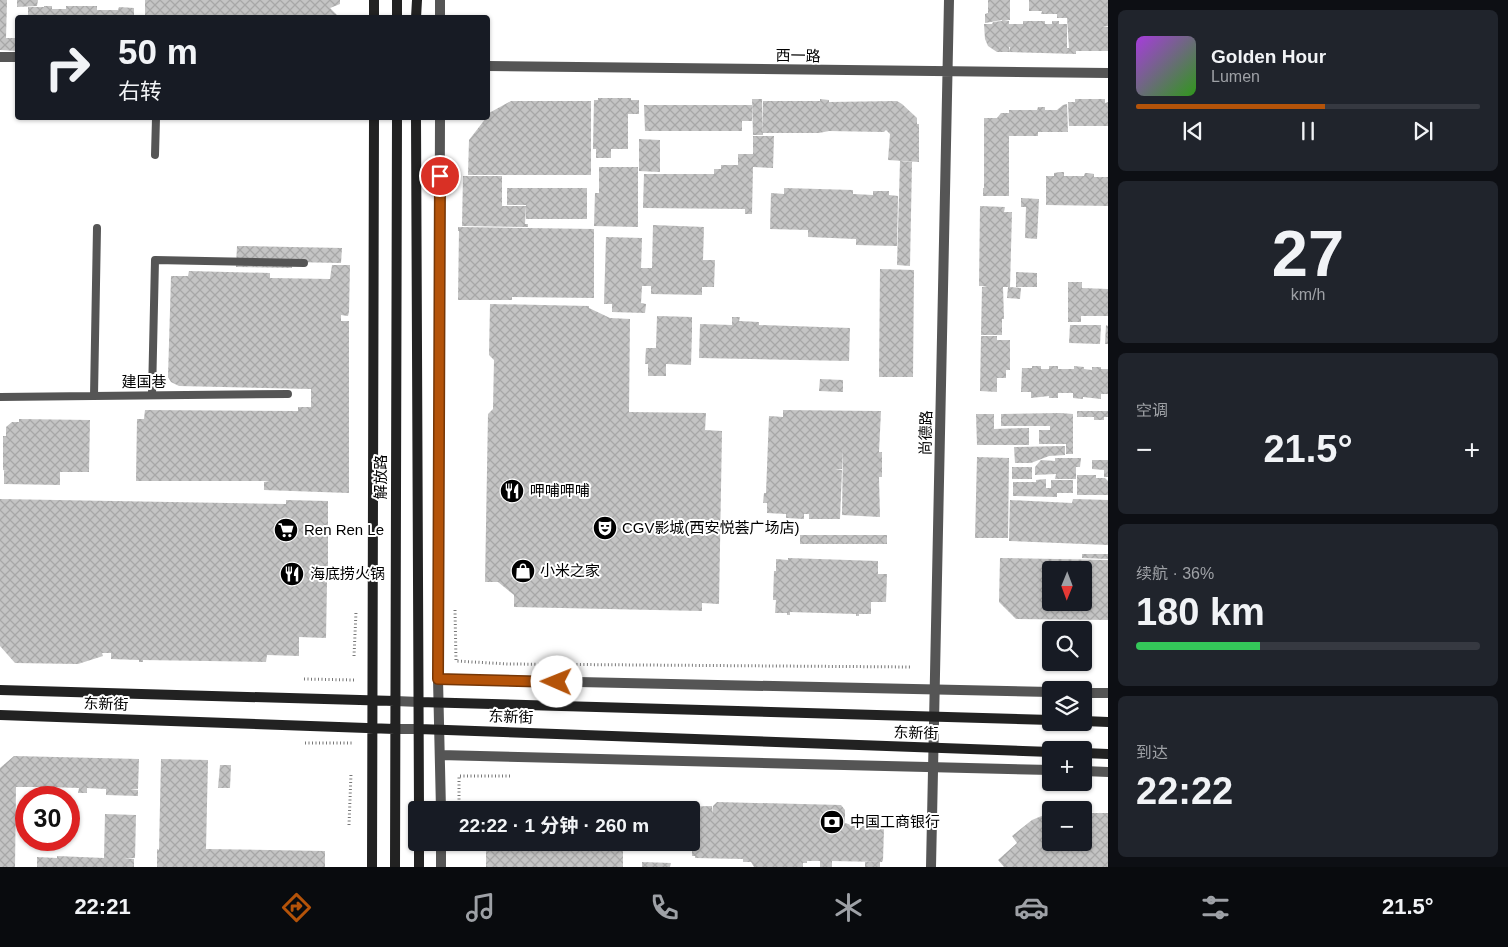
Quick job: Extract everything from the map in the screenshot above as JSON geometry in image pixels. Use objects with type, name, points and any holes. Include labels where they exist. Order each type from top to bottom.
[{"type":"main road","points":[[374,0],[374,15]]},
{"type":"main road","points":[[397,0],[397,15]]},
{"type":"main road","points":[[416,15],[417,0]]},
{"type":"main road","points":[[372,867],[374,120]]},
{"type":"main road","name":"解放路","points":[[395,867],[397,120]]},
{"type":"main road","points":[[416,120],[419,801]]},
{"type":"main road","name":"东新街","points":[[0,690],[395,701]]},
{"type":"main road","name":"东新街","points":[[419,702],[1042,720]]},
{"type":"main road","name":"东新街","points":[[0,715],[395,729]]},
{"type":"main road","points":[[1092,721],[1108,722]]},
{"type":"main road","name":"东新街","points":[[419,729],[1042,752]]},
{"type":"main road","points":[[1092,753],[1108,754]]},
{"type":"main road","points":[[419,851],[419,867]]},
{"type":"street","points":[[440,0],[440,15]]},
{"type":"street","name":"尚德路","points":[[931,867],[949,0]]},
{"type":"street","points":[[0,57],[15,58]]},
{"type":"street","name":"西一路","points":[[490,66],[1108,74]]},
{"type":"street","points":[[440,120],[438,679],[441,801]]},
{"type":"street","points":[[438,679],[1042,692]]},
{"type":"street","points":[[1092,693],[1108,693]]},
{"type":"street","name":"东新街","points":[[395,701],[419,702]]},
{"type":"street","name":"东新街","points":[[395,729],[419,729]]},
{"type":"street","points":[[440,755],[1042,770]]},
{"type":"street","points":[[1092,771],[1108,772]]},
{"type":"street","points":[[441,851],[441,867]]},
{"type":"lane","points":[[155,155],[156,120]]},
{"type":"lane","points":[[94,396],[97,228]]},
{"type":"lane","points":[[152,395],[155,260],[304,263]]},
{"type":"lane","name":"建国巷","points":[[0,397],[288,394]]},
{"type":"path","points":[[455,610],[456,661],[508,664],[912,667]]},
{"type":"path","points":[[354,656],[356,612]]},
{"type":"path","points":[[304,679],[354,680]]},
{"type":"path","points":[[305,743],[352,743]]},
{"type":"path","points":[[349,825],[351,774]]},
{"type":"path","points":[[459,801],[459,776],[512,776]]},
{"type":"building","points":[[0,0],[7,0],[6,38],[15,38],[15,51],[0,50]]},
{"type":"building","points":[[17,0],[38,0],[37,6],[17,7]]},
{"type":"building","points":[[145,0],[340,0],[340,4],[330,8],[337,15],[145,15]]},
{"type":"building","points":[[988,0],[1010,0],[1010,20],[1004,20],[1009,21],[1009,24],[1023,24],[1023,21],[1045,21],[1045,24],[1052,24],[1052,21],[1059,21],[1059,24],[1067,24],[1067,48],[1069,48],[1067,18],[1057,18],[1057,14],[1041,14],[1042,11],[1029,11],[1029,0],[1108,0],[1108,26],[1102,27],[1108,27],[1108,51],[1076,51],[1076,54],[997,52],[988,46],[985,39],[984,24],[992,24],[1002,20],[985,23],[985,14],[988,13]]},
{"type":"building","points":[[52,6],[52,9],[66,9],[66,6],[97,6],[97,10],[118,10],[119,7],[134,8],[134,15],[28,15],[28,7]]},
{"type":"building","points":[[598,98],[631,98],[631,100],[639,100],[639,114],[628,114],[628,149],[611,149],[611,158],[596,158],[596,149],[593,149],[594,100],[598,100]]},
{"type":"building","points":[[752,99],[762,99],[763,135],[753,135]]},
{"type":"building","points":[[820,99],[829,100],[829,102],[897,101],[902,104],[917,118],[917,124],[919,124],[919,162],[888,160],[890,134],[886,130],[884,132],[763,133],[763,101],[820,101]]},
{"type":"building","points":[[1075,99],[1105,99],[1105,103],[1108,102],[1108,126],[1069,126],[1068,102],[1075,102]]},
{"type":"building","points":[[511,101],[591,101],[591,175],[468,175],[469,140],[484,120],[490,120],[490,112]]},
{"type":"building","points":[[1067,104],[1068,132],[1038,132],[1038,136],[1009,136],[1009,196],[983,196],[984,118],[997,118],[1001,113],[1009,113],[1009,110],[1037,110],[1038,107],[1045,107],[1045,110],[1057,110]]},
{"type":"building","points":[[644,105],[752,105],[752,121],[742,121],[742,131],[645,131]]},
{"type":"building","points":[[753,136],[774,136],[773,168],[753,167],[752,214],[745,214],[745,209],[643,208],[644,174],[714,174],[714,169],[721,169],[721,165],[738,165],[738,154],[753,154]]},
{"type":"building","points":[[639,139],[660,140],[660,172],[639,171]]},
{"type":"building","points":[[900,161],[912,162],[910,266],[897,265]]},
{"type":"building","points":[[599,167],[638,167],[638,227],[594,226],[595,193],[599,193]]},
{"type":"building","points":[[1064,172],[1064,176],[1084,176],[1085,173],[1088,173],[1094,174],[1094,177],[1108,177],[1108,206],[1046,205],[1046,176],[1054,176],[1054,173]]},
{"type":"building","points":[[463,176],[502,176],[502,206],[526,206],[525,224],[528,224],[528,227],[462,226]]},
{"type":"building","points":[[507,188],[587,188],[587,219],[526,219],[526,205],[507,205]]},
{"type":"building","points":[[784,188],[853,190],[853,194],[873,195],[873,191],[889,191],[889,195],[898,196],[897,246],[856,245],[856,239],[808,237],[808,230],[770,229],[771,193],[784,194]]},
{"type":"building","points":[[1021,198],[1039,199],[1037,239],[1025,238],[1026,207],[1021,207]]},
{"type":"building","points":[[980,206],[1005,207],[1004,212],[1012,212],[1010,287],[1021,288],[1020,299],[1007,298],[1008,287],[1003,287],[1004,319],[1002,319],[1002,335],[981,335],[982,287],[988,286],[979,286]]},
{"type":"building","points":[[653,225],[704,227],[703,260],[715,260],[714,287],[702,287],[702,295],[651,294],[651,286],[642,286],[641,303],[646,304],[645,313],[612,312],[612,304],[604,304],[606,237],[642,238],[641,268],[652,268]]},
{"type":"building","points":[[458,227],[594,229],[594,298],[512,297],[512,300],[458,300]]},
{"type":"building","points":[[237,246],[342,248],[341,263],[292,262],[292,268],[236,267]]},
{"type":"building","points":[[332,265],[350,265],[349,312],[348,316],[341,315],[341,321],[349,321],[349,493],[264,490],[264,482],[270,481],[136,481],[137,419],[144,419],[145,410],[298,411],[298,407],[311,407],[311,389],[179,386],[171,382],[168,377],[171,276],[188,276],[189,271],[270,273],[270,278],[330,279]]},
{"type":"building","points":[[880,269],[914,270],[913,377],[879,377]]},
{"type":"building","points":[[1016,272],[1037,273],[1037,287],[1016,287]]},
{"type":"building","points":[[1068,282],[1082,282],[1082,288],[1108,289],[1108,316],[1081,316],[1081,322],[1068,322]]},
{"type":"building","points":[[490,304],[589,306],[589,308],[610,318],[630,319],[629,412],[706,413],[705,430],[722,431],[719,604],[702,603],[702,611],[514,607],[514,595],[498,582],[485,582],[488,414],[493,409],[494,360],[489,355]]},
{"type":"building","points":[[657,316],[692,317],[691,365],[666,364],[666,376],[648,376],[648,364],[645,364],[646,348],[656,348]]},
{"type":"building","points":[[732,317],[740,317],[739,321],[759,322],[759,325],[850,328],[849,361],[699,358],[700,324],[732,325]]},
{"type":"building","points":[[1070,325],[1101,325],[1100,344],[1069,343]]},
{"type":"building","points":[[1106,325],[1108,326],[1108,344],[1105,344]]},
{"type":"building","points":[[981,336],[997,336],[997,340],[1010,340],[1010,370],[1006,370],[1006,378],[997,378],[997,392],[980,391]]},
{"type":"building","points":[[1032,366],[1041,366],[1041,369],[1049,369],[1049,366],[1058,366],[1058,369],[1074,369],[1074,366],[1092,370],[1092,367],[1108,369],[1108,394],[1101,394],[1101,399],[1073,398],[1073,393],[1058,393],[1058,398],[1049,398],[1049,396],[1031,398],[1031,392],[1021,392],[1022,368],[1032,368]]},
{"type":"building","points":[[820,379],[843,380],[843,392],[819,391]]},
{"type":"building","points":[[783,410],[881,411],[879,452],[882,452],[882,477],[879,477],[880,517],[842,515],[843,448],[842,469],[835,469],[842,470],[840,519],[809,519],[809,514],[804,514],[804,519],[786,518],[786,514],[767,513],[767,503],[763,503],[764,493],[766,493],[769,416],[783,417]]},
{"type":"building","points":[[1077,411],[1108,411],[1108,417],[1104,417],[1104,420],[1094,420],[1094,417],[1077,417]]},
{"type":"building","points":[[976,414],[994,414],[994,429],[1029,428],[1029,445],[977,445]]},
{"type":"building","points":[[1001,414],[1073,414],[1073,454],[1066,454],[1066,444],[1039,444],[1039,430],[1050,430],[1050,426],[1001,426]]},
{"type":"building","points":[[19,419],[90,420],[89,472],[60,472],[60,485],[4,484],[3,436],[6,436],[6,427],[12,422],[19,422]]},
{"type":"building","points":[[1065,446],[1065,455],[1049,456],[1031,463],[1015,463],[1014,447]]},
{"type":"building","points":[[977,457],[1009,458],[1008,538],[975,538]]},
{"type":"building","points":[[1055,458],[1081,458],[1080,467],[1076,467],[1076,479],[1055,479],[1056,474],[1035,475],[1035,467],[1041,460],[1055,461]]},
{"type":"building","points":[[1092,460],[1108,460],[1108,477],[1104,477],[1104,470],[1092,469]]},
{"type":"building","points":[[1012,467],[1032,467],[1032,479],[1012,479]]},
{"type":"building","points":[[1077,475],[1096,475],[1096,478],[1105,478],[1108,481],[1108,495],[1077,495]]},
{"type":"building","points":[[1046,479],[1046,488],[1051,488],[1051,480],[1073,480],[1073,493],[1057,493],[1057,497],[1013,496],[1013,482],[1036,482],[1036,480]]},
{"type":"building","points":[[0,499],[286,504],[286,500],[328,501],[326,638],[299,637],[299,656],[267,655],[266,662],[143,660],[143,662],[139,662],[139,660],[111,659],[111,653],[102,653],[103,656],[78,664],[15,663],[0,646]]},
{"type":"building","points":[[1073,499],[1108,500],[1108,545],[1009,541],[1010,500],[1072,503]]},
{"type":"building","points":[[800,535],[887,535],[887,544],[800,544]]},
{"type":"building","points":[[1082,554],[1108,554],[1108,559],[1082,558]]},
{"type":"building","points":[[788,558],[878,561],[878,574],[887,574],[886,602],[871,602],[871,614],[859,614],[859,616],[856,616],[856,614],[790,612],[790,615],[787,615],[787,613],[775,613],[776,600],[773,600],[776,559],[788,560]]},
{"type":"building","points":[[1000,558],[1108,560],[1108,620],[1016,619],[999,602]]},
{"type":"building","points":[[14,756],[139,759],[138,789],[129,789],[138,790],[138,796],[106,795],[106,789],[87,788],[87,793],[80,793],[80,786],[15,786],[15,867],[0,867],[0,768]]},
{"type":"building","points":[[161,759],[208,760],[206,849],[325,851],[325,867],[157,867]]},
{"type":"building","points":[[220,765],[231,765],[230,788],[218,788]]},
{"type":"building","points":[[717,802],[841,805],[845,810],[845,823],[861,828],[865,823],[879,824],[884,828],[883,860],[882,862],[832,861],[832,867],[820,867],[820,861],[807,861],[807,863],[803,863],[803,867],[754,867],[751,862],[743,862],[743,859],[695,858],[695,856],[692,856],[692,851],[700,851],[700,806],[712,806],[712,814],[713,806]]},
{"type":"building","points":[[1092,813],[1108,813],[1108,867],[1004,867],[998,860],[1017,843],[1012,836],[1032,820],[1042,816],[1042,851],[1092,851]]},
{"type":"building","points":[[105,814],[136,815],[135,858],[124,858],[134,859],[134,867],[37,867],[37,857],[104,858]]},
{"type":"building","points":[[486,851],[623,851],[623,867],[486,867]]},
{"type":"building","points":[[642,862],[671,863],[670,867],[642,867]]},
{"type":"building","points":[[865,862],[880,862],[880,867],[865,867]]},
{"type":"place","name":"呷哺呷哺","points":[[512,491]]},
{"type":"place","name":"CGV影城(西安悦荟广场店)","points":[[605,528]]},
{"type":"place","name":"Ren Ren Le","points":[[286,530]]},
{"type":"place","name":"小米之家","points":[[523,571]]},
{"type":"place","name":"海底捞火锅","points":[[292,574]]},
{"type":"place","name":"中国工商银行","points":[[832,822]]},
{"type":"route","points":[[440,176],[438,679],[557,682]]}]
